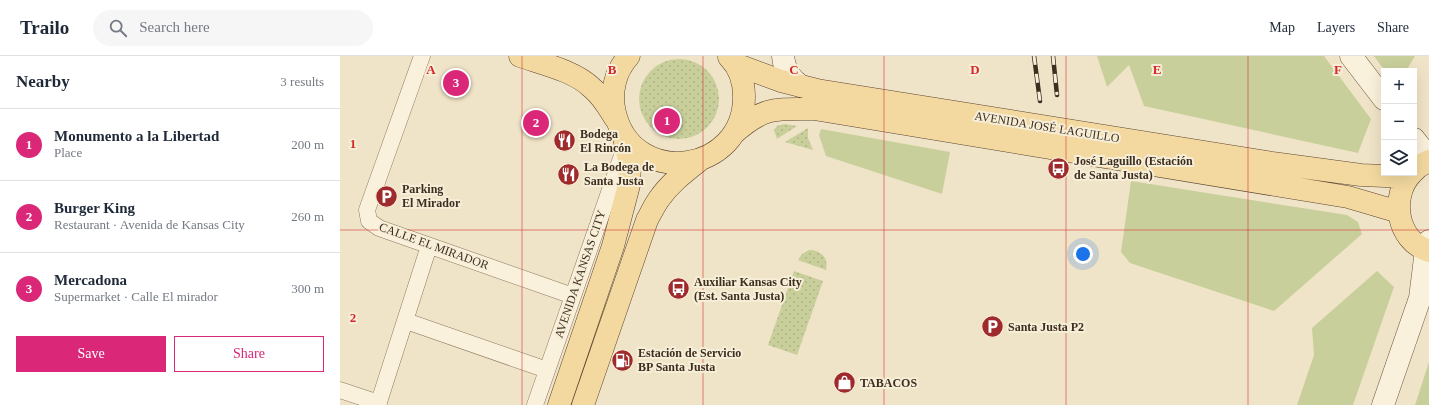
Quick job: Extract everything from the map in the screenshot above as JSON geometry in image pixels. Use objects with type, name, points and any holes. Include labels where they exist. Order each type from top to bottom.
[{"type":"main road","points":[[520,56],[574,76],[592,87],[604,101],[628,140],[641,152],[664,162],[683,163],[700,160]]},
{"type":"main road","points":[[622,132],[613,97],[619,71],[629,56]]},
{"type":"main road","points":[[783,56],[788,74],[794,82],[821,101]]},
{"type":"main road","points":[[1351,56],[1381,95]]},
{"type":"main road","points":[[736,59],[770,77],[801,86]]},
{"type":"main road","points":[[734,133],[743,112],[744,101],[743,85],[736,59]]},
{"type":"main road","points":[[583,405],[647,220],[667,188],[679,176],[700,160],[722,148],[734,133],[749,120],[762,113],[772,110],[821,101]]},
{"type":"main road","name":"AVENIDA JOSÉ LAGUILLO","points":[[821,101],[1357,175],[1381,175]]},
{"type":"main road","name":"AVENIDA JOSÉ LAGUILLO","points":[[821,101],[1264,183],[1348,197],[1399,212]]},
{"type":"main road","name":"AVENIDA KANSAS CITY","points":[[559,405],[613,246],[629,185],[630,166],[622,132]]},
{"type":"main road","points":[[1415,140],[1429,160],[1417,168]]},
{"type":"main road","points":[[1383,405],[1425,290],[1428,247],[1416,243],[1400,222],[1400,194],[1410,176]]},
{"type":"street","name":"CALLE EL MIRADOR","points":[[422,56],[367,210],[369,220],[379,228],[572,296]]},
{"type":"street","name":"AVENIDA KANSAS CITY","points":[[535,405],[572,296],[622,132]]},
{"type":"street","points":[[340,390],[378,404],[429,246]]},
{"type":"street","points":[[406,321],[547,370]]},
{"type":"green space","points":[[1097,56],[1324,56],[1371,119],[1358,153],[1144,106],[1129,65],[1107,87]]},
{"type":"green space","points":[[1374,56],[1415,56],[1408,68],[1383,68]]},
{"type":"green space","points":[[671,59],[687,59],[701,65],[713,77],[719,91],[719,107],[713,121],[701,133],[687,139],[671,139],[657,133],[645,121],[639,107],[639,91],[645,77],[657,65]]},
{"type":"green space","points":[[784,124],[797,126],[777,139],[774,130],[777,126]]},
{"type":"green space","points":[[808,128],[808,138],[813,150],[785,142]]},
{"type":"green space","points":[[821,129],[950,152],[942,194],[826,156],[819,135]]},
{"type":"green space","points":[[1131,181],[1347,215],[1358,222],[1362,234],[1274,311],[1130,263],[1121,252]]},
{"type":"green space","points":[[809,250],[817,251],[825,258],[827,266],[826,270],[798,260],[802,254]]},
{"type":"green space","points":[[794,271],[823,281],[797,355],[768,345]]},
{"type":"green space","points":[[1377,271],[1394,287],[1353,405],[1297,405],[1314,355],[1312,328]]},
{"type":"green space","points":[[603,303],[607,304],[573,405],[569,405]]},
{"type":"green space","points":[[1429,362],[1429,405],[1415,405]]},
{"type":"railway","points":[[1034,56],[1040,101]]},
{"type":"railway","points":[[1053,56],[1057,95]]},
{"type":"place","name":"Mercadona","points":[[456,83]]},
{"type":"place","name":"Monumento a la Libertad","points":[[667,121]]},
{"type":"place","name":"Burger King","points":[[536,123]]},
{"type":"place","name":"Bodega El Rincón","points":[[565,141]]},
{"type":"place","name":"José Laguillo (Estación de Santa Justa)","points":[[1059,168]]},
{"type":"place","name":"La Bodega de Santa Justa","points":[[568,174]]},
{"type":"place","name":"Parking El Mirador","points":[[387,196]]},
{"type":"place","name":"Auxiliar Kansas City (Est. Santa Justa)","points":[[679,289]]},
{"type":"place","name":"Santa Justa P2","points":[[992,327]]},
{"type":"place","name":"Estación de Servicio BP Santa Justa","points":[[623,360]]},
{"type":"place","name":"TABACOS","points":[[844,383]]}]
